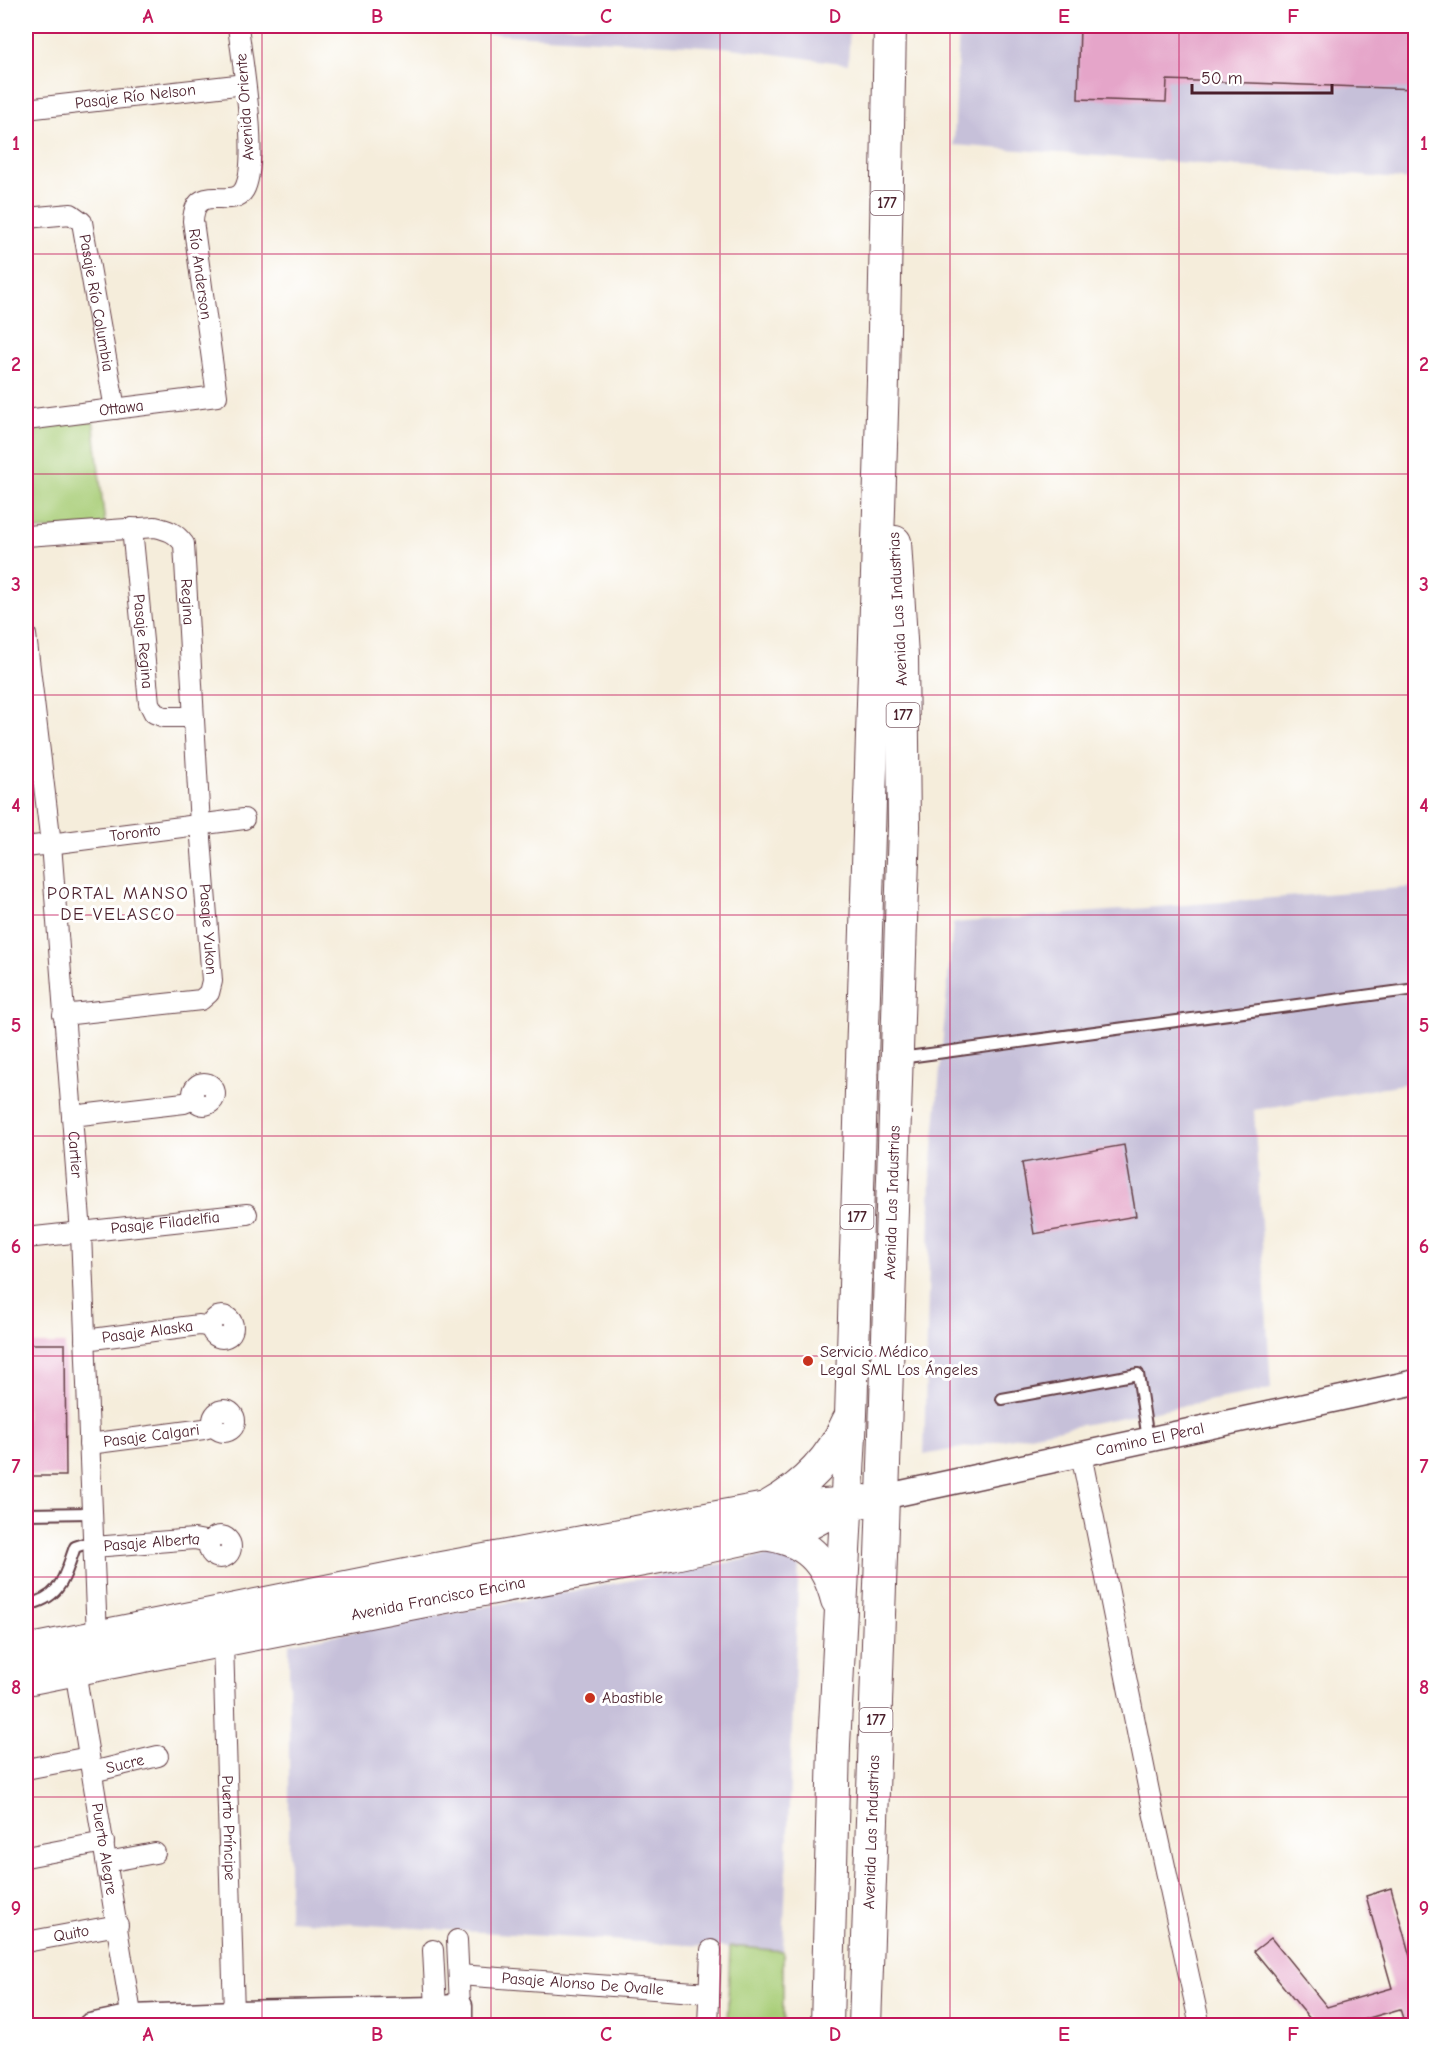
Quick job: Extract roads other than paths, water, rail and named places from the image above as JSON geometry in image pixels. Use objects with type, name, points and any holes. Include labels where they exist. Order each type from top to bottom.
[{"type":"main road","name":"Avenida Las Industrias","points":[[827,2025],[834,1745],[851,1414],[883,380],[891,26]]},
{"type":"main road","name":"Avenida Las Industrias","points":[[865,2025],[884,1497],[904,826],[904,730],[899,603],[883,380]]},
{"type":"main road","points":[[840,1610],[828,1574],[814,1556],[765,1521],[822,1464],[851,1414]]},
{"type":"main road","name":"Avenida Francisco Encina","points":[[26,1651],[97,1637],[438,1583],[668,1541],[765,1521],[794,1505],[846,1504],[884,1497]]},
{"type":"main road","name":"Avenida Francisco Encina","points":[[26,1679],[223,1642],[438,1583]]},
{"type":"street","name":"Avenida Oriente","points":[[238,26],[251,146],[251,160],[245,189]]},
{"type":"street","name":"Pasaje Río Nelson","points":[[26,109],[245,84]]},
{"type":"street","name":"Río Anderson","points":[[217,396],[193,221],[194,209],[200,201],[206,198],[235,196],[241,194],[245,189]]},
{"type":"street","name":"Pasaje Río Columbia","points":[[26,218],[71,214],[82,222],[115,409]]},
{"type":"street","name":"Ottawa","points":[[26,420],[217,396]]},
{"type":"street","name":"Regina","points":[[26,536],[155,527],[169,530],[177,535],[183,544],[200,825]]},
{"type":"street","name":"Pasaje Regina","points":[[132,528],[149,703],[154,713],[164,717],[193,717]]},
{"type":"street","name":"Cartier","points":[[26,637],[51,844],[81,1233],[97,1637]]},
{"type":"street","name":"Toronto","points":[[26,847],[244,819]]},
{"type":"street","name":"Pasaje Yukon","points":[[63,1015],[201,1000],[209,993],[212,981],[200,825]]},
{"type":"street","points":[[72,1116],[184,1103],[194,1099]]},
{"type":"street","name":"Pasaje Filadelfia","points":[[26,1238],[247,1214]]},
{"type":"street","name":"Pasaje Alaska","points":[[85,1340],[199,1325],[211,1327]]},
{"type":"street","name":"Camino El Peral","points":[[884,1497],[1416,1382]]},
{"type":"street","name":"Pasaje Calgari","points":[[89,1444],[214,1426]]},
{"type":"street","points":[[1081,1454],[1144,1769],[1200,2025]]},
{"type":"street","name":"Pasaje Alberta","points":[[93,1547],[194,1539],[210,1542]]},
{"type":"street","points":[[75,1670],[97,1637]]},
{"type":"street","name":"Puerto Príncipe","points":[[223,1642],[249,2017]]},
{"type":"street","name":"Puerto Alegre","points":[[75,1670],[133,2021]]},
{"type":"street","name":"Sucre","points":[[26,1769],[158,1756]]},
{"type":"street","points":[[26,1857],[104,1842]]},
{"type":"street","points":[[107,1862],[154,1853]]},
{"type":"street","name":"Quito","points":[[26,1942],[118,1925]]},
{"type":"street","points":[[90,2025],[133,2021],[249,2017],[460,2016],[457,1940]]},
{"type":"street","points":[[433,1950],[436,2017]]},
{"type":"street","points":[[708,2025],[711,1950]]},
{"type":"street","name":"Pasaje Alonso De Ovalle","points":[[459,1975],[709,1993]]},
{"type":"lane","points":[[897,1058],[1416,989]]},
{"type":"lane","points":[[1002,1399],[1138,1374],[1148,1439]]},
{"type":"lane","points":[[26,1514],[92,1513]]},
{"type":"lane","points":[[26,1605],[42,1602],[61,1586],[75,1547],[84,1544],[93,1547]]},
{"type":"place","name":"Servicio Médico Legal SML Los Ángeles","points":[[808,1361]]},
{"type":"place","name":"Abastible","points":[[590,1698]]},
{"type":"district","name":"PORTAL MANSO DE VELASCO","points":[[118,903]]}]
